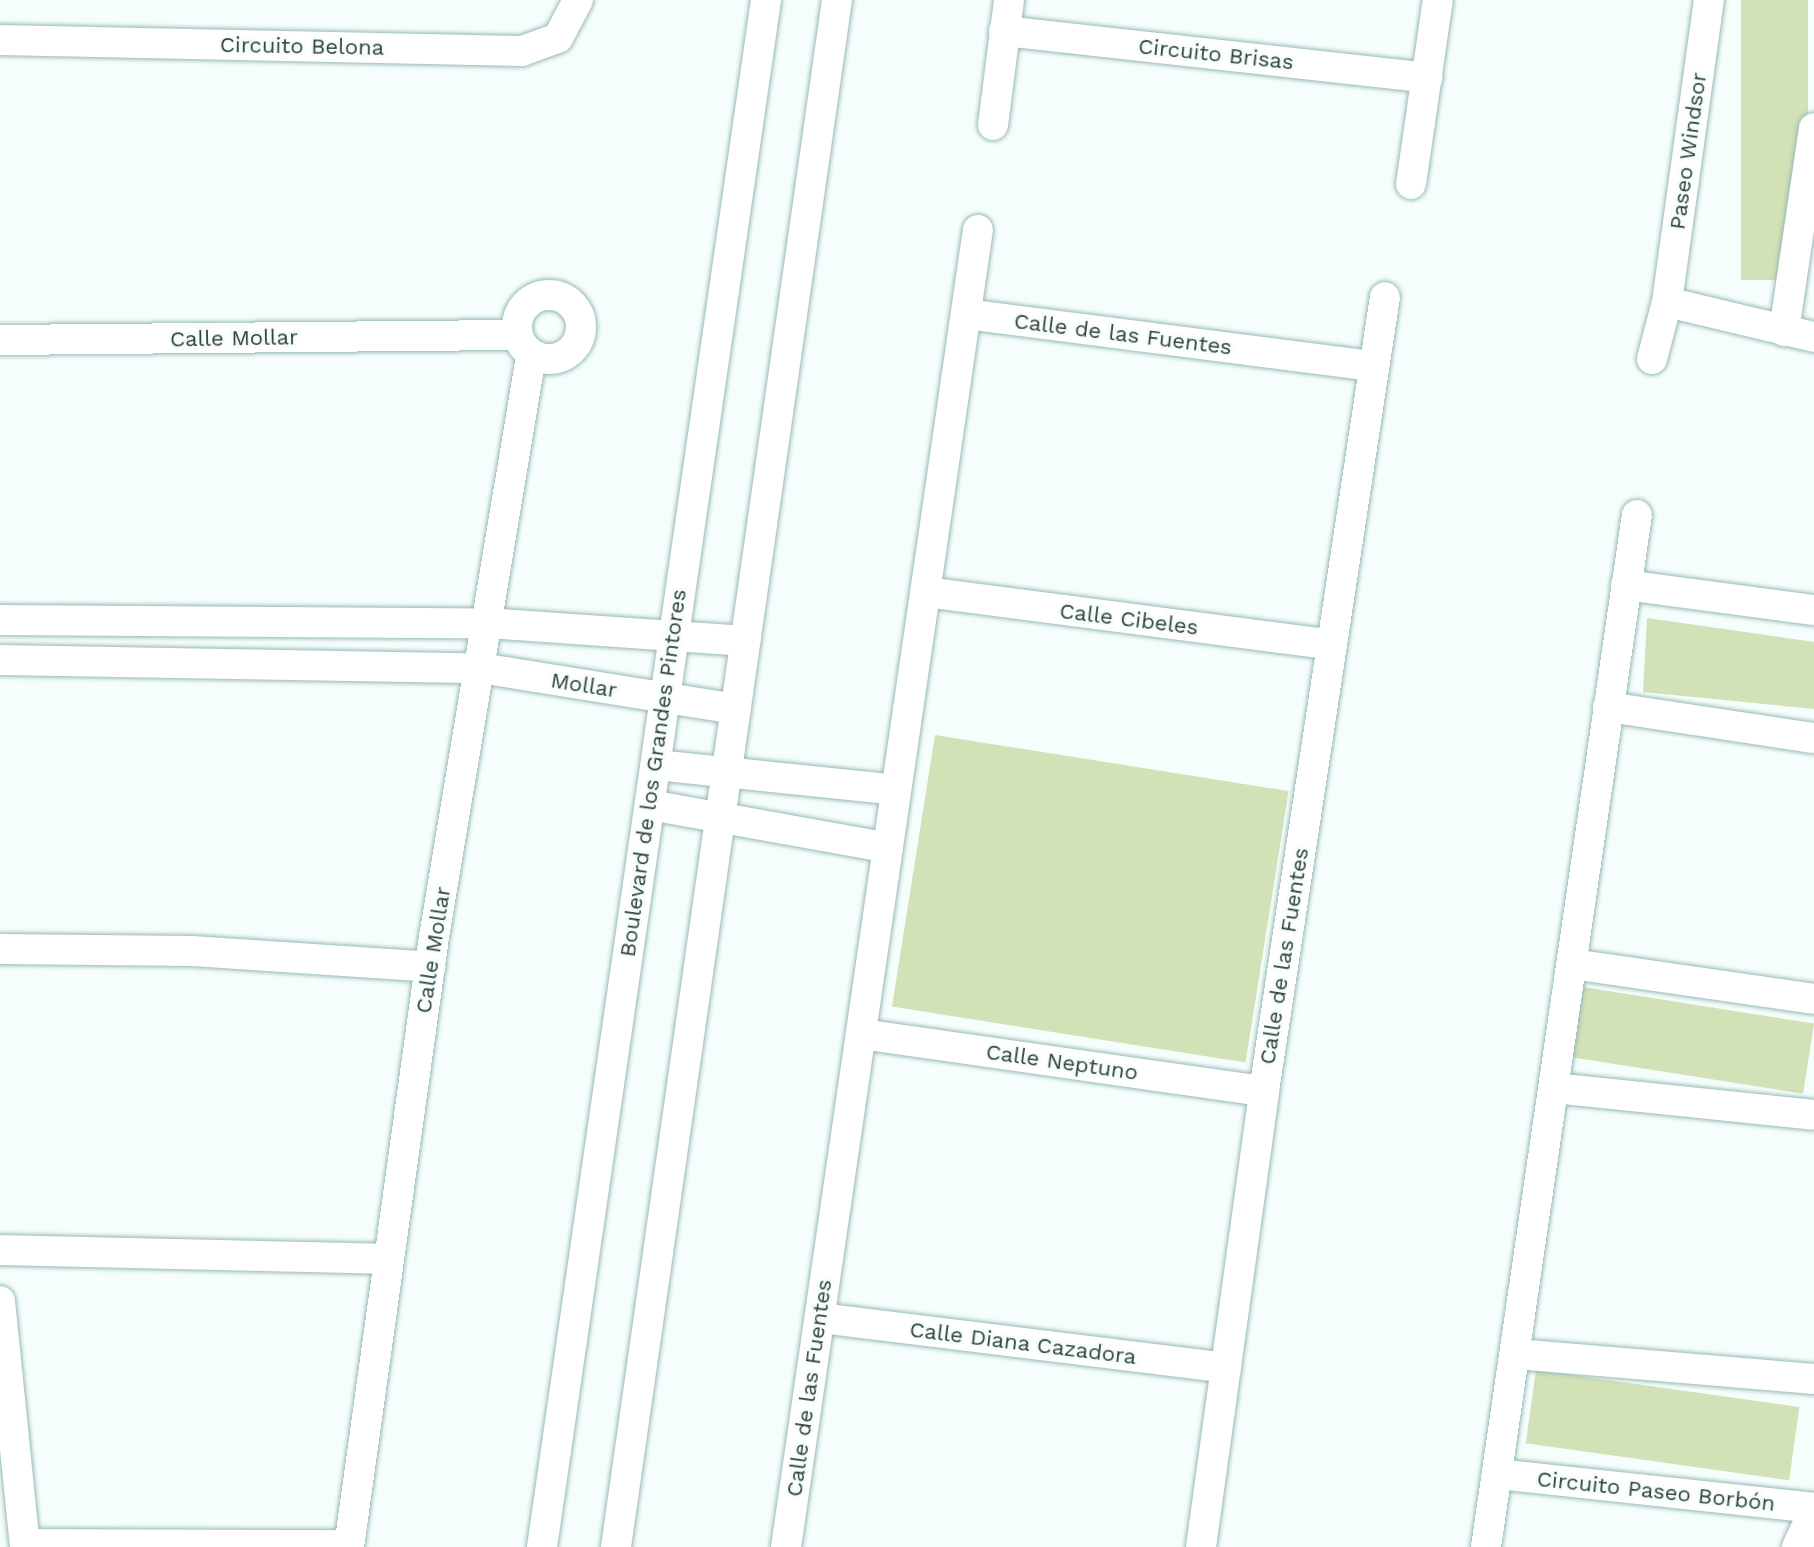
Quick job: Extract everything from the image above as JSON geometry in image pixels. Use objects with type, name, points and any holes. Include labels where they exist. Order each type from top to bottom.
[{"type":"street","name":"Circuito Belona","points":[[0,40],[522,51],[558,38],[578,0]]},
{"type":"street","name":"Boulevard de los Grandes Pintores","points":[[542,1547],[766,0]]},
{"type":"street","points":[[616,1547],[837,0]]},
{"type":"street","points":[[993,125],[1009,0]]},
{"type":"street","points":[[1411,184],[1438,0]]},
{"type":"street","name":"Paseo Windsor","points":[[1652,359],[1667,302],[1709,0]]},
{"type":"street","name":"Circuito Brisas","points":[[1004,31],[1427,78]]},
{"type":"street","points":[[1784,331],[1814,128]]},
{"type":"street","name":"Calle de las Fuentes","points":[[786,1547],[978,230]]},
{"type":"street","name":"Calle de las Fuentes","points":[[1201,1547],[1264,1091],[1385,297]]},
{"type":"street","points":[[1667,302],[1814,337]]},
{"type":"street","name":"Calle de las Fuentes","points":[[966,314],[1374,366]]},
{"type":"street","name":"Calle Mollar","points":[[0,340],[524,345],[488,623],[430,967],[349,1546]]},
{"type":"street","points":[[1486,1547],[1637,515]]},
{"type":"street","points":[[1626,585],[1814,610]]},
{"type":"street","name":"Calle Cibeles","points":[[926,592],[1332,645]]},
{"type":"street","points":[[0,620],[488,623],[745,641]]},
{"type":"street","name":"Mollar","points":[[0,660],[480,668],[736,709]]},
{"type":"street","points":[[1608,707],[1814,738]]},
{"type":"street","points":[[656,765],[896,790]]},
{"type":"street","points":[[650,805],[888,848]]},
{"type":"street","points":[[0,949],[192,951],[430,967]]},
{"type":"street","points":[[1572,964],[1814,999]]},
{"type":"street","name":"Calle Neptuno","points":[[861,1034],[1264,1091]]},
{"type":"street","points":[[1554,1088],[1814,1115]]},
{"type":"street","points":[[0,1250],[389,1259]]},
{"type":"street","points":[[0,1301],[25,1545],[349,1546]]},
{"type":"street","name":"Calle Diana Cazadora","points":[[820,1318],[1226,1368]]},
{"type":"street","points":[[1516,1354],[1814,1379]]},
{"type":"street","name":"Circuito Paseo Borbón","points":[[1497,1474],[1814,1510],[1797,1547]]},
{"type":"green space","points":[[1741,0],[1808,0],[1808,280],[1741,280]]},
{"type":"green space","points":[[1647,618],[1814,642],[1814,709],[1643,692]]},
{"type":"green space","points":[[935,735],[1289,791],[1246,1063],[892,1007]]},
{"type":"green space","points":[[1583,987],[1814,1024],[1803,1094],[1572,1057]]},
{"type":"green space","points":[[1536,1370],[1799,1407],[1789,1480],[1526,1443]]}]
